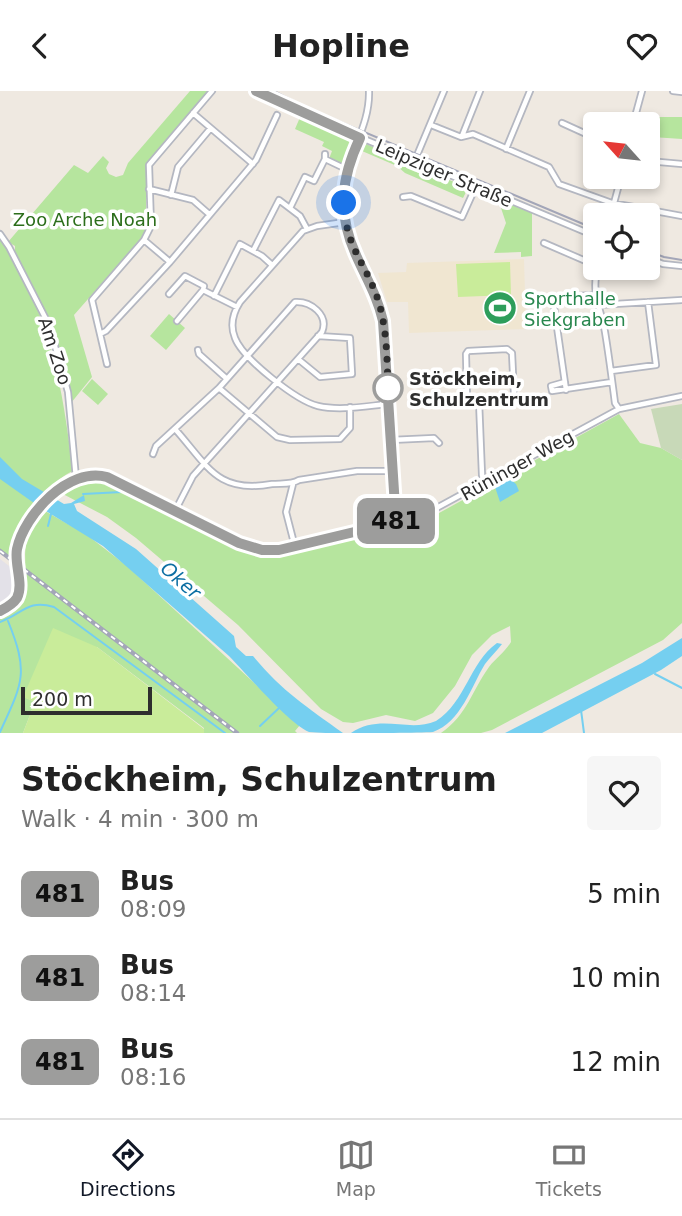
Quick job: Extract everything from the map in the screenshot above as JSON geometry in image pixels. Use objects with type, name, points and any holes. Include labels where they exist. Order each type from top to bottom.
[{"type":"street","points":[[107,364],[92,300],[145,240],[150,226],[149,165],[212,91]]},
{"type":"street","name":"Leipziger Straße","points":[[256,91],[360,138],[583,231]]},
{"type":"street","points":[[369,91],[368,111],[346,169],[345,222],[355,254],[375,291],[384,327],[396,522]]},
{"type":"street","points":[[415,160],[444,91]]},
{"type":"street","points":[[461,137],[480,91]]},
{"type":"street","points":[[506,149],[530,91]]},
{"type":"street","points":[[636,112],[642,91]]},
{"type":"street","points":[[673,91],[682,92]]},
{"type":"street","points":[[193,113],[253,164]]},
{"type":"street","points":[[100,334],[106,331],[170,262],[253,164],[277,115]]},
{"type":"street","points":[[562,123],[583,133]]},
{"type":"street","points":[[431,125],[461,137],[473,134],[550,167],[559,184],[614,203],[618,189]]},
{"type":"street","points":[[171,195],[178,167],[211,129]]},
{"type":"street","points":[[290,208],[305,177],[314,181],[325,156],[346,169]]},
{"type":"street","points":[[660,162],[682,164]]},
{"type":"street","points":[[403,197],[411,196],[462,217],[476,186]]},
{"type":"street","points":[[149,189],[193,200],[209,214]]},
{"type":"street","points":[[253,251],[279,200],[302,218],[307,229]]},
{"type":"street","points":[[660,212],[682,216]]},
{"type":"street","points":[[345,222],[307,229],[299,234],[237,307],[233,320],[234,334],[247,355],[297,398],[309,404],[328,408],[389,404]]},
{"type":"street","name":"Am Zoo","points":[[0,234],[49,325],[68,392],[76,478]]},
{"type":"street","points":[[145,240],[170,262]]},
{"type":"street","points":[[544,243],[583,261]]},
{"type":"street","points":[[214,296],[240,244],[272,265]]},
{"type":"street","points":[[660,263],[682,266]]},
{"type":"street","points":[[169,294],[185,276],[204,286],[203,291],[177,321]]},
{"type":"street","points":[[596,280],[596,295],[605,329],[615,403],[619,409]]},
{"type":"street","points":[[203,291],[237,307]]},
{"type":"street","points":[[566,390],[553,299],[596,295]]},
{"type":"street","points":[[598,306],[682,300]]},
{"type":"street","points":[[153,454],[156,446],[219,388],[295,302],[309,305],[321,315],[324,321],[323,330],[188,483],[174,511]]},
{"type":"street","points":[[611,371],[656,365],[648,302]]},
{"type":"street","points":[[298,359],[320,377],[352,374],[350,338],[318,336]]},
{"type":"street","points":[[507,349],[510,351],[514,395],[512,399],[479,401],[470,401],[467,397],[466,354],[468,351],[507,349]]},
{"type":"street","points":[[198,350],[199,354],[227,379]]},
{"type":"street","points":[[565,382],[553,384],[551,388],[554,392],[612,382]]},
{"type":"street","points":[[219,388],[270,433],[281,439],[335,440],[344,437],[350,428],[350,407]]},
{"type":"street","name":"Rüninger Weg","points":[[76,478],[93,475],[107,477],[251,547],[274,551],[420,516],[619,409],[682,396]]},
{"type":"street","points":[[479,401],[484,483]]},
{"type":"street","points":[[175,429],[222,479],[241,487],[283,482],[293,484]]},
{"type":"street","points":[[391,440],[435,438],[439,443]]},
{"type":"street","points":[[295,547],[286,512],[293,484],[299,480],[357,471],[393,471]]},
{"type":"street","points":[[0,611],[16,599],[19,588],[16,551],[23,530],[57,491],[76,478]]},
{"type":"shaded area","points":[[524,259],[526,329],[409,333],[408,302],[387,302],[378,273],[406,272],[407,263]]},
{"type":"shaded area","points":[[0,559],[13,569],[11,595],[0,606]]},
{"type":"green space","name":"Zoo Arche Noah","points":[[190,91],[209,91],[149,161],[146,169],[146,233],[74,315],[92,377],[71,403],[68,380],[51,322],[53,319],[47,317],[15,246],[8,242],[74,165],[88,173],[103,156],[109,162],[106,168],[109,174],[116,177],[123,175],[128,163]]},
{"type":"green space","points":[[301,115],[357,138],[346,166],[329,159],[332,151],[322,146],[324,142],[295,129]]},
{"type":"green space","points":[[660,117],[682,117],[682,139],[660,138]]},
{"type":"green space","points":[[366,144],[468,188],[463,198],[405,173],[397,166],[362,151]]},
{"type":"green space","points":[[504,200],[532,212],[532,256],[521,257],[521,252],[494,253],[506,223],[501,208]]},
{"type":"green space","points":[[0,238],[13,258],[44,327],[62,397],[73,471],[49,488],[25,516],[15,535],[12,559],[0,551]]},
{"type":"green space","points":[[510,262],[511,295],[458,297],[456,264]]},
{"type":"green space","points":[[169,314],[185,328],[166,350],[150,336]]},
{"type":"green space","points":[[92,379],[108,394],[98,405],[82,391]]},
{"type":"green space","points":[[682,404],[682,460],[661,448],[651,409]]},
{"type":"green space","points":[[619,414],[640,443],[661,448],[682,460],[682,623],[663,640],[492,730],[481,733],[441,733],[457,718],[489,667],[511,642],[510,626],[492,635],[472,655],[455,686],[433,713],[415,721],[386,715],[353,723],[343,722],[321,709],[238,625],[136,538],[107,517],[61,493],[80,481],[102,480],[224,544],[261,557],[269,557],[430,518]]},
{"type":"green space","points":[[45,511],[87,535],[127,566],[300,725],[295,731],[297,733],[204,733],[204,728],[97,647],[24,697],[35,702],[23,733],[0,733],[0,606],[11,595],[26,588],[26,547],[31,530]]},
{"type":"green space","points":[[53,628],[97,647],[204,729],[204,733],[23,733],[35,702],[23,697]]},
{"type":"water","points":[[0,457],[22,479],[64,504],[84,495],[85,501],[74,504],[77,511],[136,549],[234,636],[236,647],[246,656],[253,656],[285,689],[343,733],[309,732],[290,719],[229,656],[103,546],[0,479]]},
{"type":"water","points":[[510,479],[519,491],[500,502],[495,487]]},
{"type":"water","points":[[682,638],[682,656],[661,670],[542,733],[505,733],[642,663]]},
{"type":"water","points":[[497,643],[502,644],[485,664],[458,712],[443,727],[433,732],[351,733],[373,724],[415,725],[436,721],[454,704],[480,661]]},
{"type":"waterway","points":[[83,494],[122,492]]},
{"type":"waterway","points":[[48,526],[51,514]]},
{"type":"waterway","points":[[0,622],[31,606],[54,607],[225,733]]},
{"type":"waterway","points":[[0,732],[18,689],[21,666],[8,621]]},
{"type":"waterway","points":[[655,674],[682,688]]},
{"type":"waterway","points":[[260,726],[279,708]]},
{"type":"waterway","points":[[581,710],[584,733]]},
{"type":"tram line","points":[[274,91],[307,108],[583,224]]},
{"type":"tram line","points":[[660,256],[682,260]]},
{"type":"railway","points":[[0,551],[237,733]]},
{"type":"bus line","name":"481","points":[[0,611],[13,603],[18,593],[16,551],[23,530],[64,485],[86,475],[107,477],[239,543],[262,550],[287,549],[396,522],[383,321],[375,291],[351,244],[344,216],[346,169],[360,138],[256,91]]},
{"type":"place","name":"Sporthalle Siekgraben","points":[[500,308]]},
{"type":"place","name":"Stöckheim, Schulzentrum","points":[[388,388]]},
{"type":"route","points":[[344,203],[344,216],[351,244],[375,291],[380,308],[388,388]]},
{"type":"water label","name":"Oker","points":[[181,580]]}]
